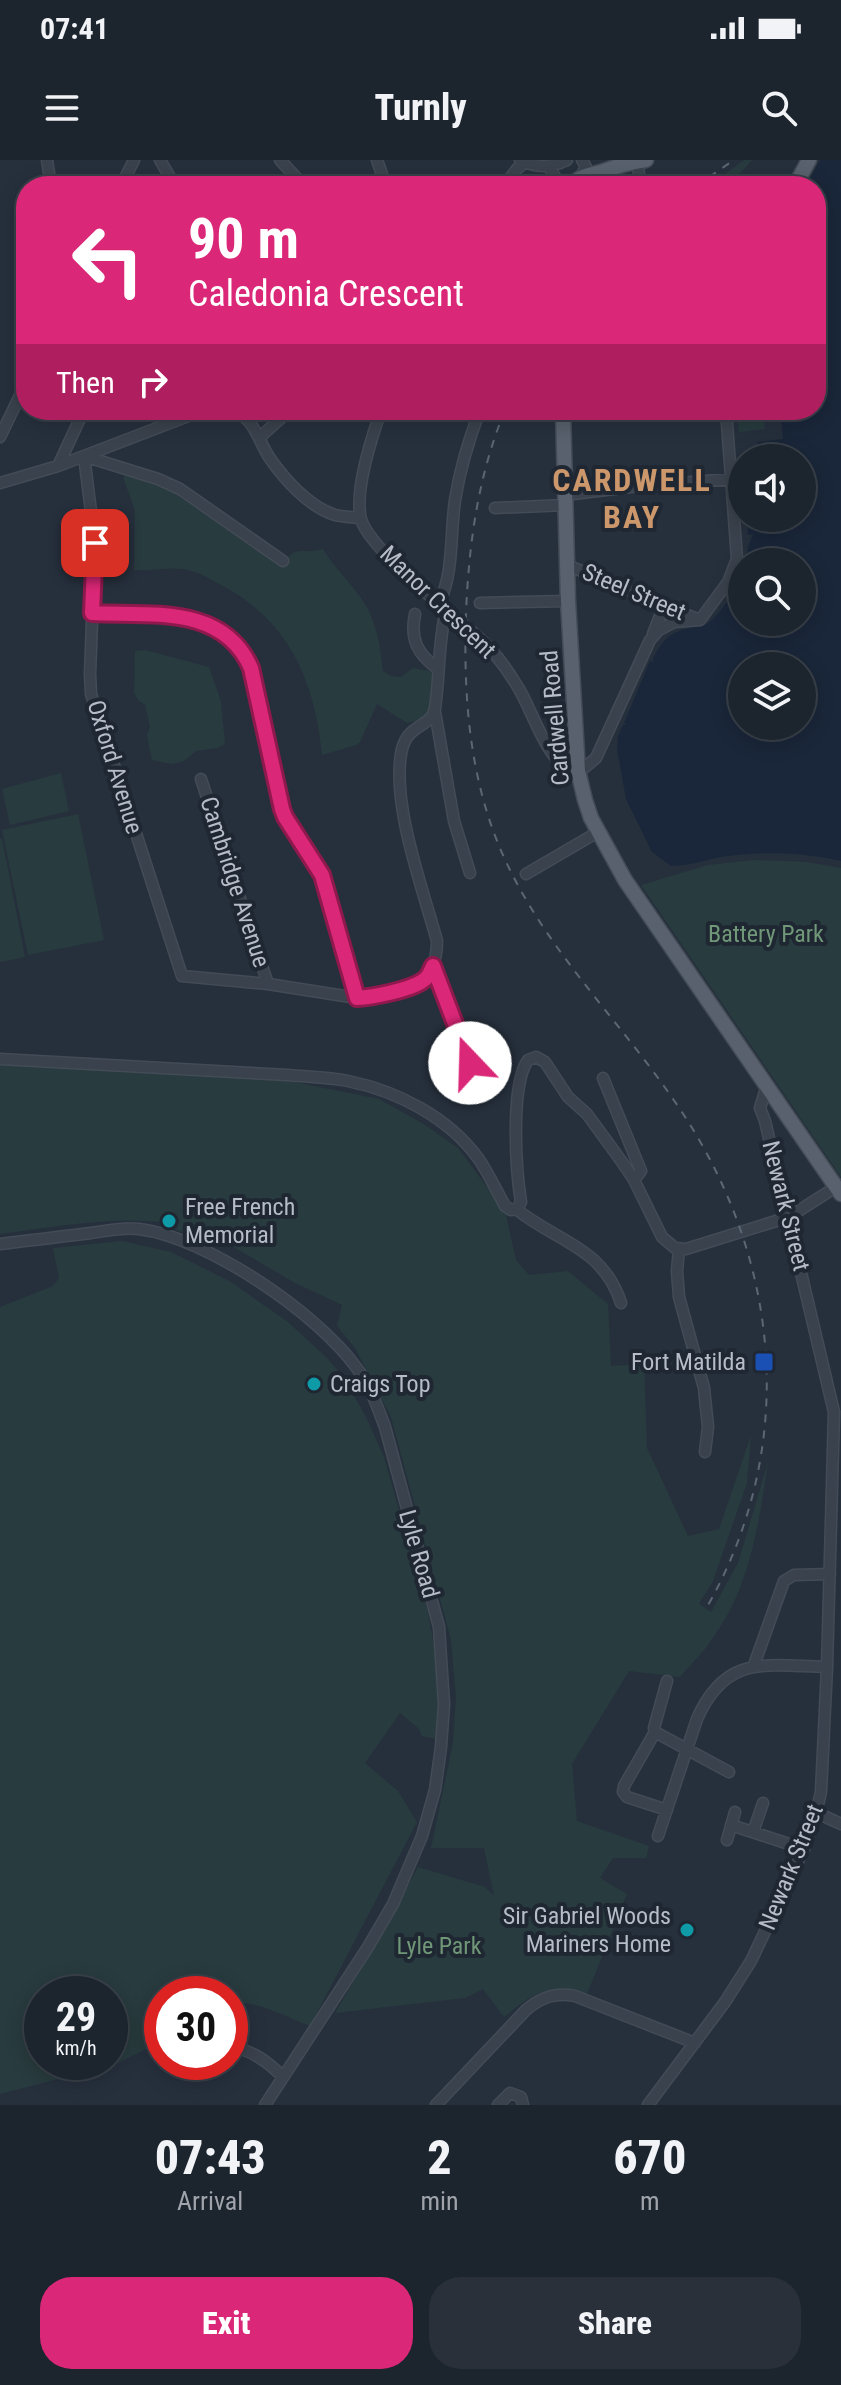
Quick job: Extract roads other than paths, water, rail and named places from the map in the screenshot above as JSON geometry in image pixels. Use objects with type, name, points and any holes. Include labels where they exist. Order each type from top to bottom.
[{"type":"main road","points":[[577,176],[600,165],[642,161]]},
{"type":"main road","name":"Cardwell Road","points":[[563,420],[568,601],[578,771],[585,800],[598,832],[625,880],[838,1191]]},
{"type":"street","points":[[280,160],[295,176]]},
{"type":"street","points":[[523,161],[537,167],[567,160]]},
{"type":"street","points":[[548,166],[569,176]]},
{"type":"street","points":[[0,437],[16,404]]},
{"type":"street","points":[[58,466],[79,420]]},
{"type":"street","points":[[0,483],[58,466],[178,420]]},
{"type":"street","points":[[249,420],[284,477],[335,515],[360,518],[363,476],[378,420]]},
{"type":"street","points":[[259,438],[279,420]]},
{"type":"street","points":[[470,873],[454,821],[435,712],[440,634],[446,610],[456,498],[476,420]]},
{"type":"street","points":[[727,420],[729,444]]},
{"type":"street","points":[[84,456],[180,489],[283,561]]},
{"type":"street","name":"Oxford Avenue","points":[[84,456],[95,543],[91,694],[182,976],[268,984]]},
{"type":"street","points":[[495,508],[645,486],[728,479]]},
{"type":"street","name":"Manor Crescent","points":[[360,518],[394,563],[497,657],[520,691],[561,765],[578,771]]},
{"type":"street","points":[[650,640],[659,630],[674,622],[700,620],[728,582],[737,559],[735,532]]},
{"type":"street","name":"Steel Street","points":[[567,565],[700,620]]},
{"type":"street","points":[[480,603],[568,601]]},
{"type":"street","points":[[578,771],[599,754],[664,606]]},
{"type":"street","points":[[92,613],[187,618],[220,629],[241,649],[251,668],[285,817],[322,875],[357,998]]},
{"type":"street","points":[[415,614],[412,630],[419,653],[438,669]]},
{"type":"street","points":[[268,984],[357,998],[415,985],[426,978],[437,954],[437,941],[409,834],[400,773],[401,753],[408,734],[435,712]]},
{"type":"street","name":"Cambridge Avenue","points":[[201,779],[268,984]]},
{"type":"street","points":[[526,874],[598,832]]},
{"type":"street","points":[[433,966],[479,1087]]},
{"type":"street","points":[[516,1209],[521,1202],[516,1166],[521,1076],[524,1064],[536,1057],[545,1062],[568,1097],[587,1114],[634,1180],[662,1237],[679,1249],[789,1217],[838,1191]]},
{"type":"street","points":[[0,1059],[339,1080],[363,1085],[412,1104],[438,1120],[472,1151],[505,1206],[516,1209],[538,1227],[558,1234],[606,1271],[615,1284],[621,1303]]},
{"type":"street","points":[[603,1078],[641,1171],[634,1180]]},
{"type":"street","name":"Newark Street","points":[[648,2105],[751,1961],[804,1849],[817,1813],[824,1765],[836,1399],[760,1108],[767,1085]]},
{"type":"street","name":"Newark Street","points":[[765,1121],[767,1110],[777,1100]]},
{"type":"street","name":"Lyle Road","points":[[0,1244],[135,1229],[161,1233],[191,1245],[227,1263],[280,1297],[330,1339],[363,1376],[385,1427],[439,1627],[444,1704],[438,1770],[422,1836],[393,1904],[265,2105]]},
{"type":"street","points":[[679,1249],[679,1297],[704,1388],[708,1427],[705,1452]]},
{"type":"street","points":[[754,1665],[784,1581],[794,1575],[830,1574]]},
{"type":"street","points":[[658,1836],[702,1706],[711,1693],[734,1672],[754,1665],[827,1667]]},
{"type":"street","points":[[667,1681],[655,1732],[623,1792],[627,1797],[667,1810]]},
{"type":"street","points":[[655,1732],[729,1772]]},
{"type":"street","points":[[753,1832],[763,1803]]},
{"type":"street","points":[[727,1840],[735,1812]]},
{"type":"street","points":[[817,1813],[841,1824]]},
{"type":"street","points":[[731,1825],[804,1849]]},
{"type":"street","points":[[436,2105],[526,2010],[555,1994],[575,1996],[695,2043]]},
{"type":"street","points":[[248,2051],[269,2063],[283,2077]]},
{"type":"street","points":[[498,2105],[510,2093],[521,2097],[523,2105]]},
{"type":"water","points":[[820,160],[841,160],[841,861],[766,853],[671,866],[652,852],[626,799],[617,749],[618,736],[623,725],[626,725],[624,723],[650,661],[654,662],[659,647],[667,638],[683,629],[704,625],[728,600],[728,636],[816,636],[816,548],[748,548],[753,534],[748,535],[748,532],[816,532],[816,444],[758,442],[783,439],[781,420],[826,420],[826,176],[811,176]]},
{"type":"railway","points":[[711,176],[734,160]]},
{"type":"railway","points":[[501,420],[476,510],[466,613],[468,713],[486,810],[497,841],[528,903],[673,1099],[709,1158],[737,1219],[756,1283],[765,1348],[766,1414],[756,1479],[737,1544],[707,1607]]},
{"type":"place","name":"Free French Memorial","points":[[169,1221]]},
{"type":"place","name":"Fort Matilda","points":[[764,1362]]},
{"type":"place","name":"Craigs Top","points":[[314,1384]]},
{"type":"place","name":"Sir Gabriel Woods Mariners Home","points":[[687,1930]]},
{"type":"district","name":"CARDWELL BAY","points":[[632,498]]},
{"type":"park label","name":"Battery Park","points":[[766,934]]},
{"type":"park label","name":"Lyle Park","points":[[439,1946]]}]
